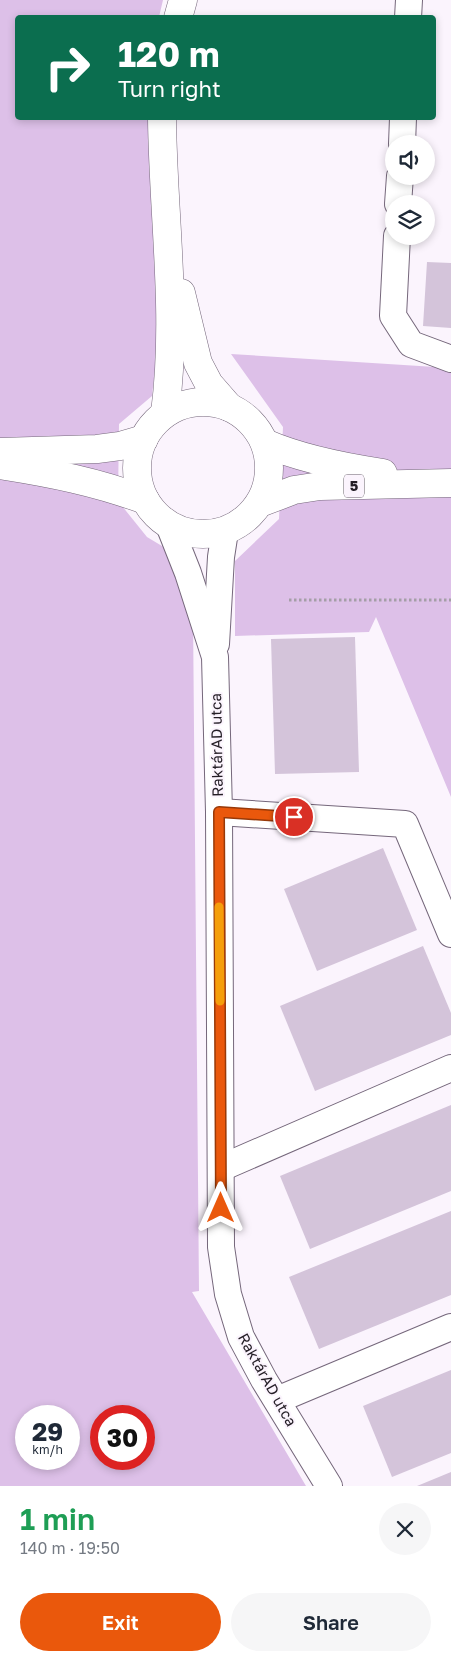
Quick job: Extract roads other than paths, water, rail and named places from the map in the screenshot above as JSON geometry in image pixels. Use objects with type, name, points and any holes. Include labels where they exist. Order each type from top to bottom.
[{"type":"main road","points":[[179,15],[183,0]]},
{"type":"main road","points":[[162,120],[170,330],[168,391],[165,413]]},
{"type":"main road","points":[[165,209],[188,326],[198,363],[209,384],[229,407]]},
{"type":"main road","name":"5","points":[[198,402],[214,403],[229,407],[250,421],[259,431],[265,442],[270,474],[267,489],[260,503],[249,517],[235,527],[219,533],[202,535],[185,532],[169,525],[155,514],[145,500],[140,488],[137,470],[139,451],[144,439],[165,413],[183,405],[198,402]]},
{"type":"main road","points":[[0,452],[97,450],[144,439]]},
{"type":"main road","name":"5","points":[[265,442],[278,449],[337,465],[451,483]]},
{"type":"main road","points":[[0,465],[52,473],[91,482],[145,500]]},
{"type":"main road","name":"5","points":[[260,503],[294,490],[320,486],[451,483]]},
{"type":"street","points":[[408,15],[409,0]]},
{"type":"street","points":[[402,135],[403,120]]},
{"type":"street","points":[[397,245],[393,316],[411,344],[451,359]]},
{"type":"street","name":"RaktárAD utca","points":[[169,525],[188,573],[215,657],[219,812],[221,1247],[228,1294],[241,1337],[276,1400],[329,1486]]},
{"type":"street","points":[[215,657],[221,557],[225,531]]},
{"type":"street","points":[[219,812],[405,824],[451,934]]},
{"type":"street","points":[[221,1168],[451,1068]]},
{"type":"street","points":[[276,1400],[451,1327]]}]
